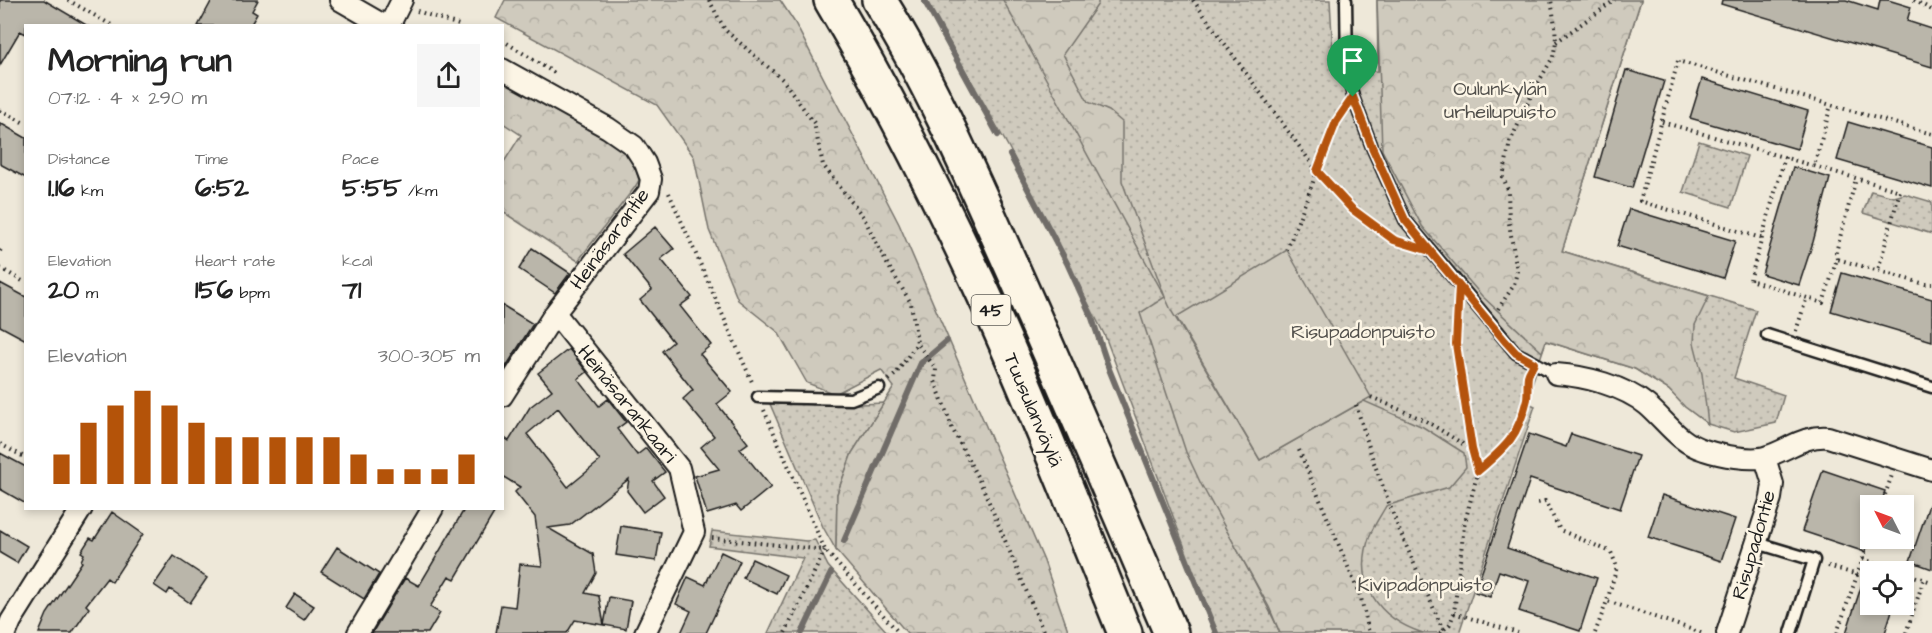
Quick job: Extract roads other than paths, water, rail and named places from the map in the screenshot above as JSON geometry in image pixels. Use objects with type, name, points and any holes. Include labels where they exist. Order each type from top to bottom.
[{"type":"highway","name":"Tuusulanväylä","points":[[831,0],[935,194],[991,311],[1125,633]]},
{"type":"highway","name":"Tuusulanväylä","points":[[879,0],[928,90],[974,183],[1069,395],[1171,633]]},
{"type":"highway","points":[[1138,557],[1184,621],[1189,633]]},
{"type":"street","points":[[340,0],[383,24]]},
{"type":"street","points":[[389,24],[407,5]]},
{"type":"street","name":"Heinäsarantie","points":[[504,70],[608,128],[634,146],[645,163],[651,179],[649,191],[555,313],[504,393]]},
{"type":"street","name":"Heinäsarankaari","points":[[555,313],[679,468],[694,532],[645,633]]},
{"type":"street","points":[[1556,374],[1582,376],[1631,395],[1646,404],[1690,445],[1729,457],[1765,458],[1803,440],[1820,436],[1932,470]]},
{"type":"street","name":"Risupadontie","points":[[1727,633],[1771,498],[1773,484],[1765,458]]},
{"type":"street","points":[[6,633],[11,621],[81,510]]},
{"type":"street","points":[[358,633],[432,510]]},
{"type":"lane","points":[[1346,0],[1347,68],[1353,97],[1372,147],[1405,220],[1516,353],[1556,374]]},
{"type":"lane","points":[[1767,335],[1932,387]]},
{"type":"lane","points":[[758,397],[852,399],[879,388]]},
{"type":"lane","points":[[1757,543],[1814,560],[1791,633]]},
{"type":"waterway","points":[[924,0],[998,135]]},
{"type":"waterway","points":[[1010,155],[1067,263],[1092,318],[1109,369],[1216,633]]},
{"type":"waterway","points":[[844,541],[921,363],[947,341]]},
{"type":"waterway","points":[[802,633],[831,573]]},
{"type":"park label","name":"Oulunkylän urheilupuisto","points":[[1500,100]]},
{"type":"park label","name":"Risupadonpuisto","points":[[1363,332]]},
{"type":"park label","name":"Kivipadonpuisto","points":[[1425,585]]}]
